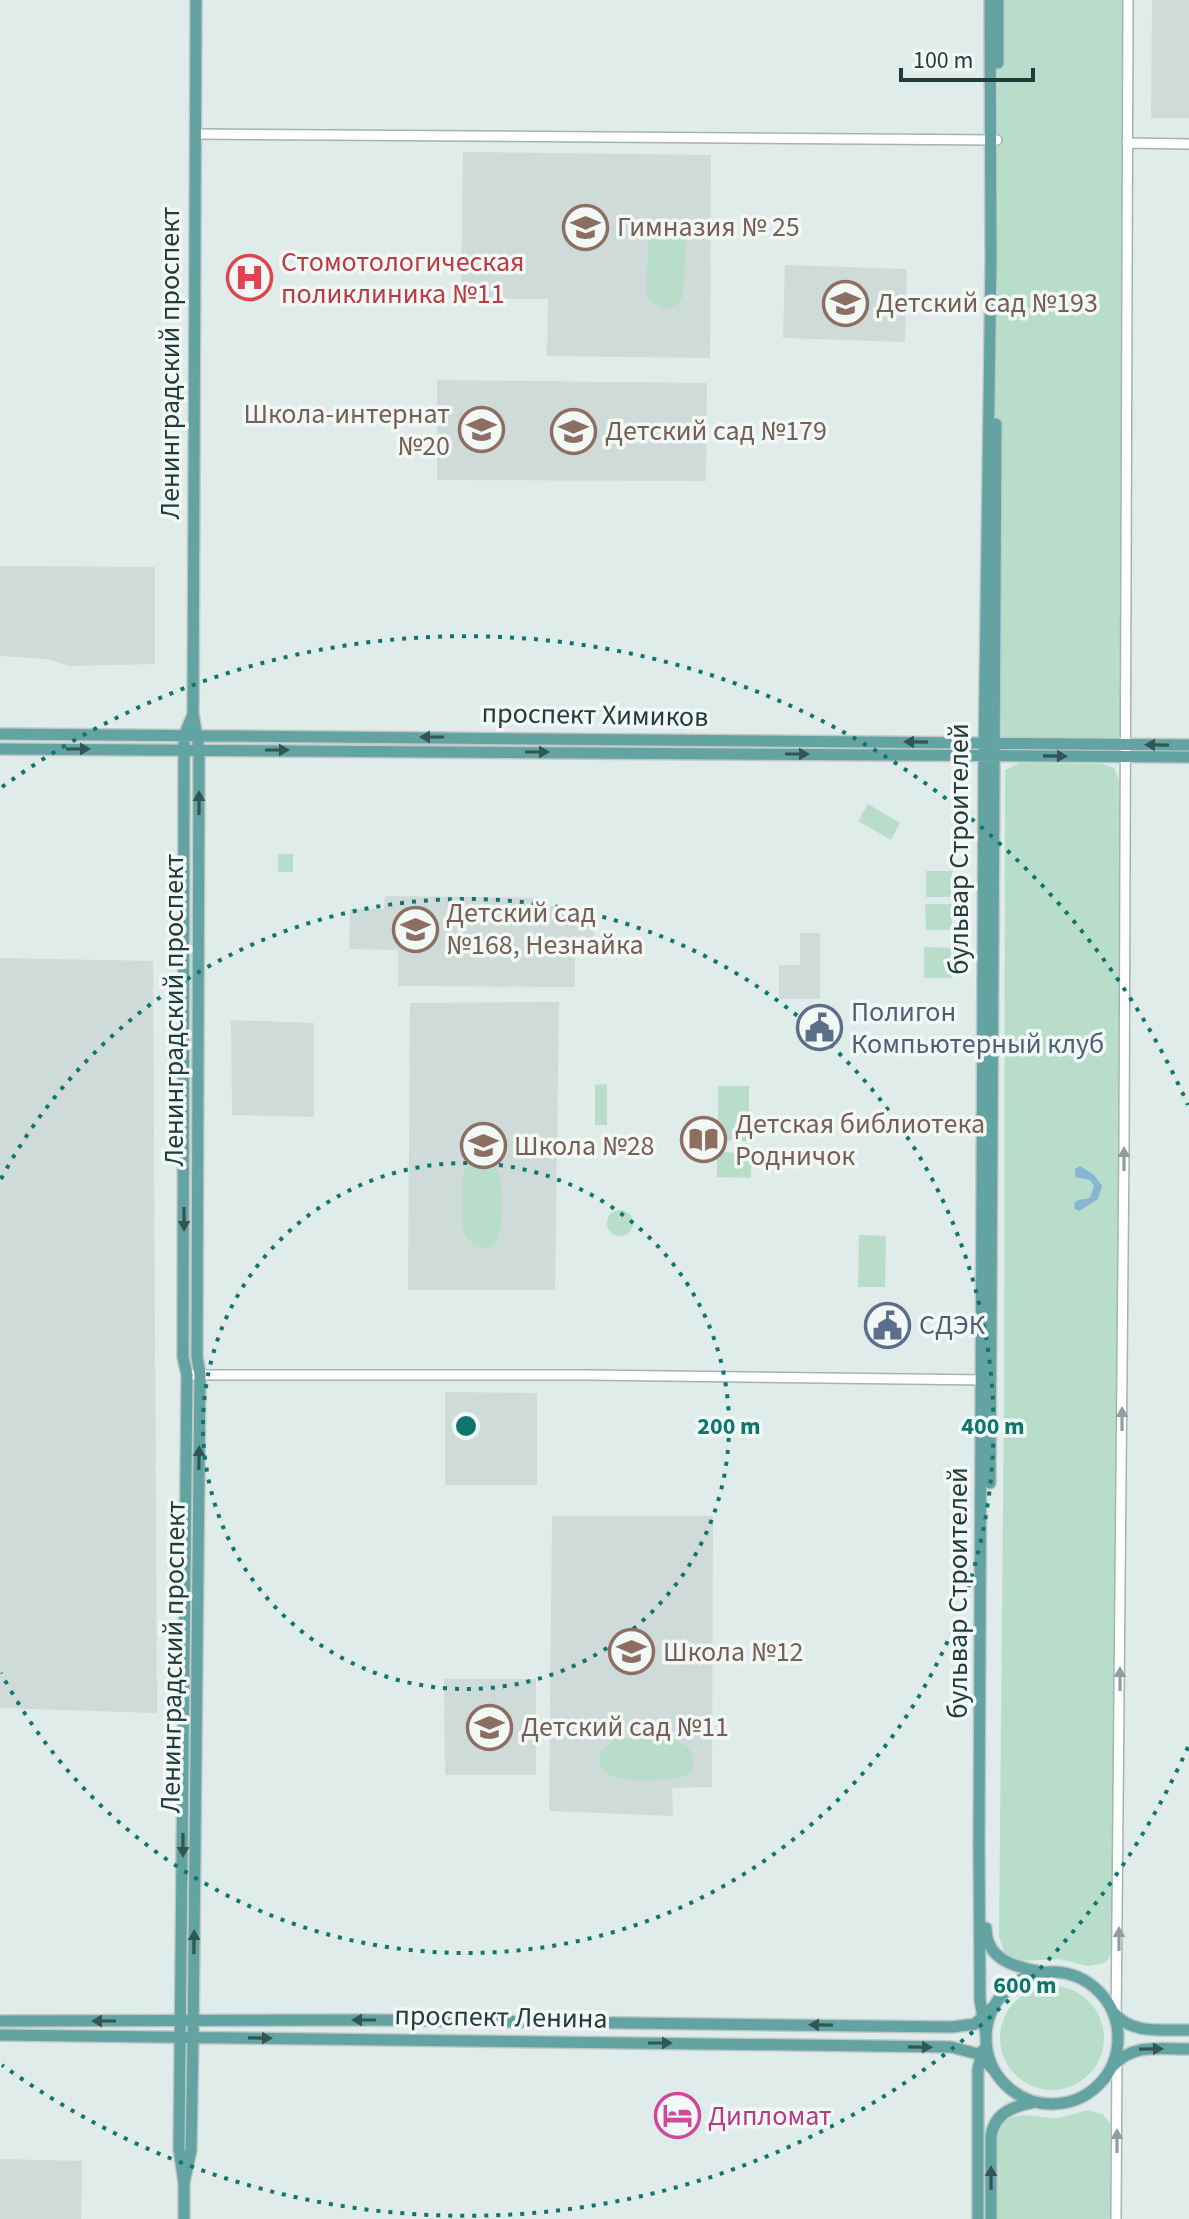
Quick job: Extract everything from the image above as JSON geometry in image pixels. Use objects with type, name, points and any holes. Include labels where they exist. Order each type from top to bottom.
[{"type":"main road","name":"Ленинградский проспект","points":[[188,2037],[194,1374],[197,1357],[199,743],[193,714],[196,0]]},
{"type":"main road","name":"бульвар Строителей","points":[[990,0],[994,140]]},
{"type":"main road","name":"бульвар Строителей","points":[[998,0],[989,749],[986,1937],[991,1951],[1000,1958],[1021,1968],[1042,1972]]},
{"type":"main road","points":[[184,736],[193,714]]},
{"type":"main road","name":"проспект Химиков","points":[[0,734],[184,736],[199,743]]},
{"type":"main road","name":"Ленинградский проспект","points":[[184,736],[183,1357],[194,1374]]},
{"type":"main road","name":"проспект Химиков","points":[[0,749],[184,749],[199,743],[989,749],[1189,745]]},
{"type":"main road","name":"проспект Химиков","points":[[989,749],[1126,757],[1189,757]]},
{"type":"main road","name":"бульвар Строителей","points":[[986,1380],[979,1843],[982,2020],[986,2037]]},
{"type":"main road","points":[[982,2020],[1011,1986],[1030,1975],[1042,1972],[1077,1976],[1097,1988],[1115,2017],[1117,2047],[1108,2072]]},
{"type":"main road","points":[[978,2219],[980,2056],[993,2007]]},
{"type":"main road","points":[[1115,2017],[1138,2028],[1189,2030]]},
{"type":"main road","name":"проспект Ленина","points":[[0,2021],[952,2027],[967,2026],[982,2020]]},
{"type":"main road","name":"проспект Ленина","points":[[0,2035],[951,2047],[969,2050],[980,2056]]},
{"type":"main road","points":[[184,2219],[184,2183],[179,2149],[188,2037]]},
{"type":"main road","points":[[986,2037],[993,2069]]},
{"type":"main road","points":[[980,2056],[1015,2093],[1036,2102],[1056,2104],[1077,2099],[1094,2089],[1117,2061],[1137,2050],[1189,2049]]},
{"type":"main road","points":[[991,2219],[993,2125],[1008,2110],[1036,2102]]},
{"type":"street","points":[[1115,2017],[1126,757],[1128,0]]},
{"type":"street","points":[[195,134],[994,140]]},
{"type":"street","points":[[1127,143],[1189,144]]},
{"type":"street","points":[[194,1374],[986,1380]]},
{"type":"street","points":[[1116,2219],[1117,2047]]},
{"type":"shaded area","points":[[1152,0],[1189,0],[1189,118],[1151,118]]},
{"type":"shaded area","name":"Гимназия № 25","points":[[463,152],[711,155],[710,358],[547,356],[548,299],[461,299]]},
{"type":"shaded area","name":"Детский сад №193","points":[[785,265],[907,269],[905,342],[783,338]]},
{"type":"shaded area","points":[[437,380],[707,383],[706,481],[437,480]]},
{"type":"shaded area","points":[[0,566],[155,567],[155,664],[69,666],[47,659],[0,656]]},
{"type":"shaded area","points":[[385,896],[547,898],[547,906],[594,907],[594,950],[575,950],[575,987],[398,986],[398,950],[349,949],[350,909],[384,909]]},
{"type":"shaded area","points":[[800,933],[820,933],[820,999],[779,999],[779,965],[800,965]]},
{"type":"shaded area","points":[[0,958],[153,961],[157,1713],[0,1708]]},
{"type":"shaded area","name":"Школа №28","points":[[559,1002],[555,1290],[408,1290],[410,1003]]},
{"type":"shaded area","points":[[231,1020],[314,1023],[314,1117],[232,1115]]},
{"type":"shaded area","points":[[445,1392],[537,1393],[537,1485],[445,1485]]},
{"type":"shaded area","name":"Школа №12","points":[[552,1516],[713,1516],[712,1787],[672,1788],[673,1816],[549,1811]]},
{"type":"shaded area","name":"Детский сад №11","points":[[444,1679],[536,1679],[536,1775],[445,1775]]},
{"type":"shaded area","points":[[0,2159],[82,2161],[81,2219],[0,2219]]},
{"type":"green space","points":[[998,0],[1128,0],[1126,744],[994,743]]},
{"type":"green space","points":[[665,221],[680,226],[686,232],[683,296],[677,305],[665,309],[649,301],[646,293],[649,228]]},
{"type":"green space","points":[[1020,763],[1103,764],[1114,768],[1121,784],[1113,1948],[1108,1960],[1088,1966],[1059,1959],[1019,1961],[1005,1955],[999,1937],[1005,770]]},
{"type":"green space","points":[[868,804],[900,823],[891,840],[858,821]]},
{"type":"green space","points":[[278,854],[293,854],[293,872],[278,872]]},
{"type":"green space","points":[[926,871],[952,871],[951,897],[926,897]]},
{"type":"green space","points":[[925,904],[952,904],[952,930],[926,930]]},
{"type":"green space","points":[[924,947],[951,948],[952,978],[924,978]]},
{"type":"green space","points":[[607,1084],[607,1125],[595,1125],[595,1085]]},
{"type":"green space","points":[[718,1086],[749,1086],[749,1141],[718,1140]]},
{"type":"green space","points":[[717,1152],[751,1153],[751,1178],[717,1177]]},
{"type":"green space","points":[[477,1159],[494,1166],[501,1184],[499,1236],[493,1245],[487,1247],[472,1243],[463,1230],[463,1172],[467,1165]]},
{"type":"green space","points":[[620,1210],[629,1214],[633,1223],[629,1232],[620,1236],[611,1232],[607,1223],[611,1214]]},
{"type":"green space","points":[[859,1235],[886,1236],[885,1287],[858,1287]]},
{"type":"green space","points":[[615,1739],[674,1740],[684,1744],[691,1752],[692,1768],[677,1779],[626,1780],[614,1777],[605,1772],[600,1763],[601,1751]]},
{"type":"green space","points":[[1052,1986],[1072,1990],[1089,2001],[1100,2018],[1104,2038],[1100,2058],[1089,2075],[1072,2086],[1052,2090],[1032,2086],[1015,2075],[1004,2058],[1000,2038],[1004,2018],[1015,2001],[1032,1990]]},
{"type":"green space","points":[[1088,2110],[1102,2114],[1110,2123],[1110,2219],[998,2219],[998,2136],[1002,2126],[1007,2120],[1022,2115],[1057,2118]]},
{"type":"water","points":[[1080,1166],[1094,1175],[1102,1186],[1098,1199],[1079,1211],[1074,1203],[1090,1198],[1094,1186],[1090,1180],[1075,1177],[1075,1169]]},
{"type":"place","name":"Гимназия № 25","points":[[586,227]]},
{"type":"place","name":"Стомотологическая поликлиника №11","points":[[250,278]]},
{"type":"place","name":"Детский сад №193","points":[[845,303]]},
{"type":"place","name":"Школа-интернат №20","points":[[481,430]]},
{"type":"place","name":"Детский сад №179","points":[[574,431]]},
{"type":"place","name":"Детский сад №168, Незнайка","points":[[415,929]]},
{"type":"place","name":"Полигон Компьютерный клуб","points":[[820,1028]]},
{"type":"place","name":"Детская библиотека Родничок","points":[[704,1140]]},
{"type":"place","name":"Школа №28","points":[[483,1146]]},
{"type":"place","name":"СДЭК","points":[[888,1325]]},
{"type":"place","name":"Школа №12","points":[[632,1652]]},
{"type":"place","name":"Детский сад №11","points":[[490,1727]]},
{"type":"place","name":"Дипломат","points":[[677,2116]]}]
